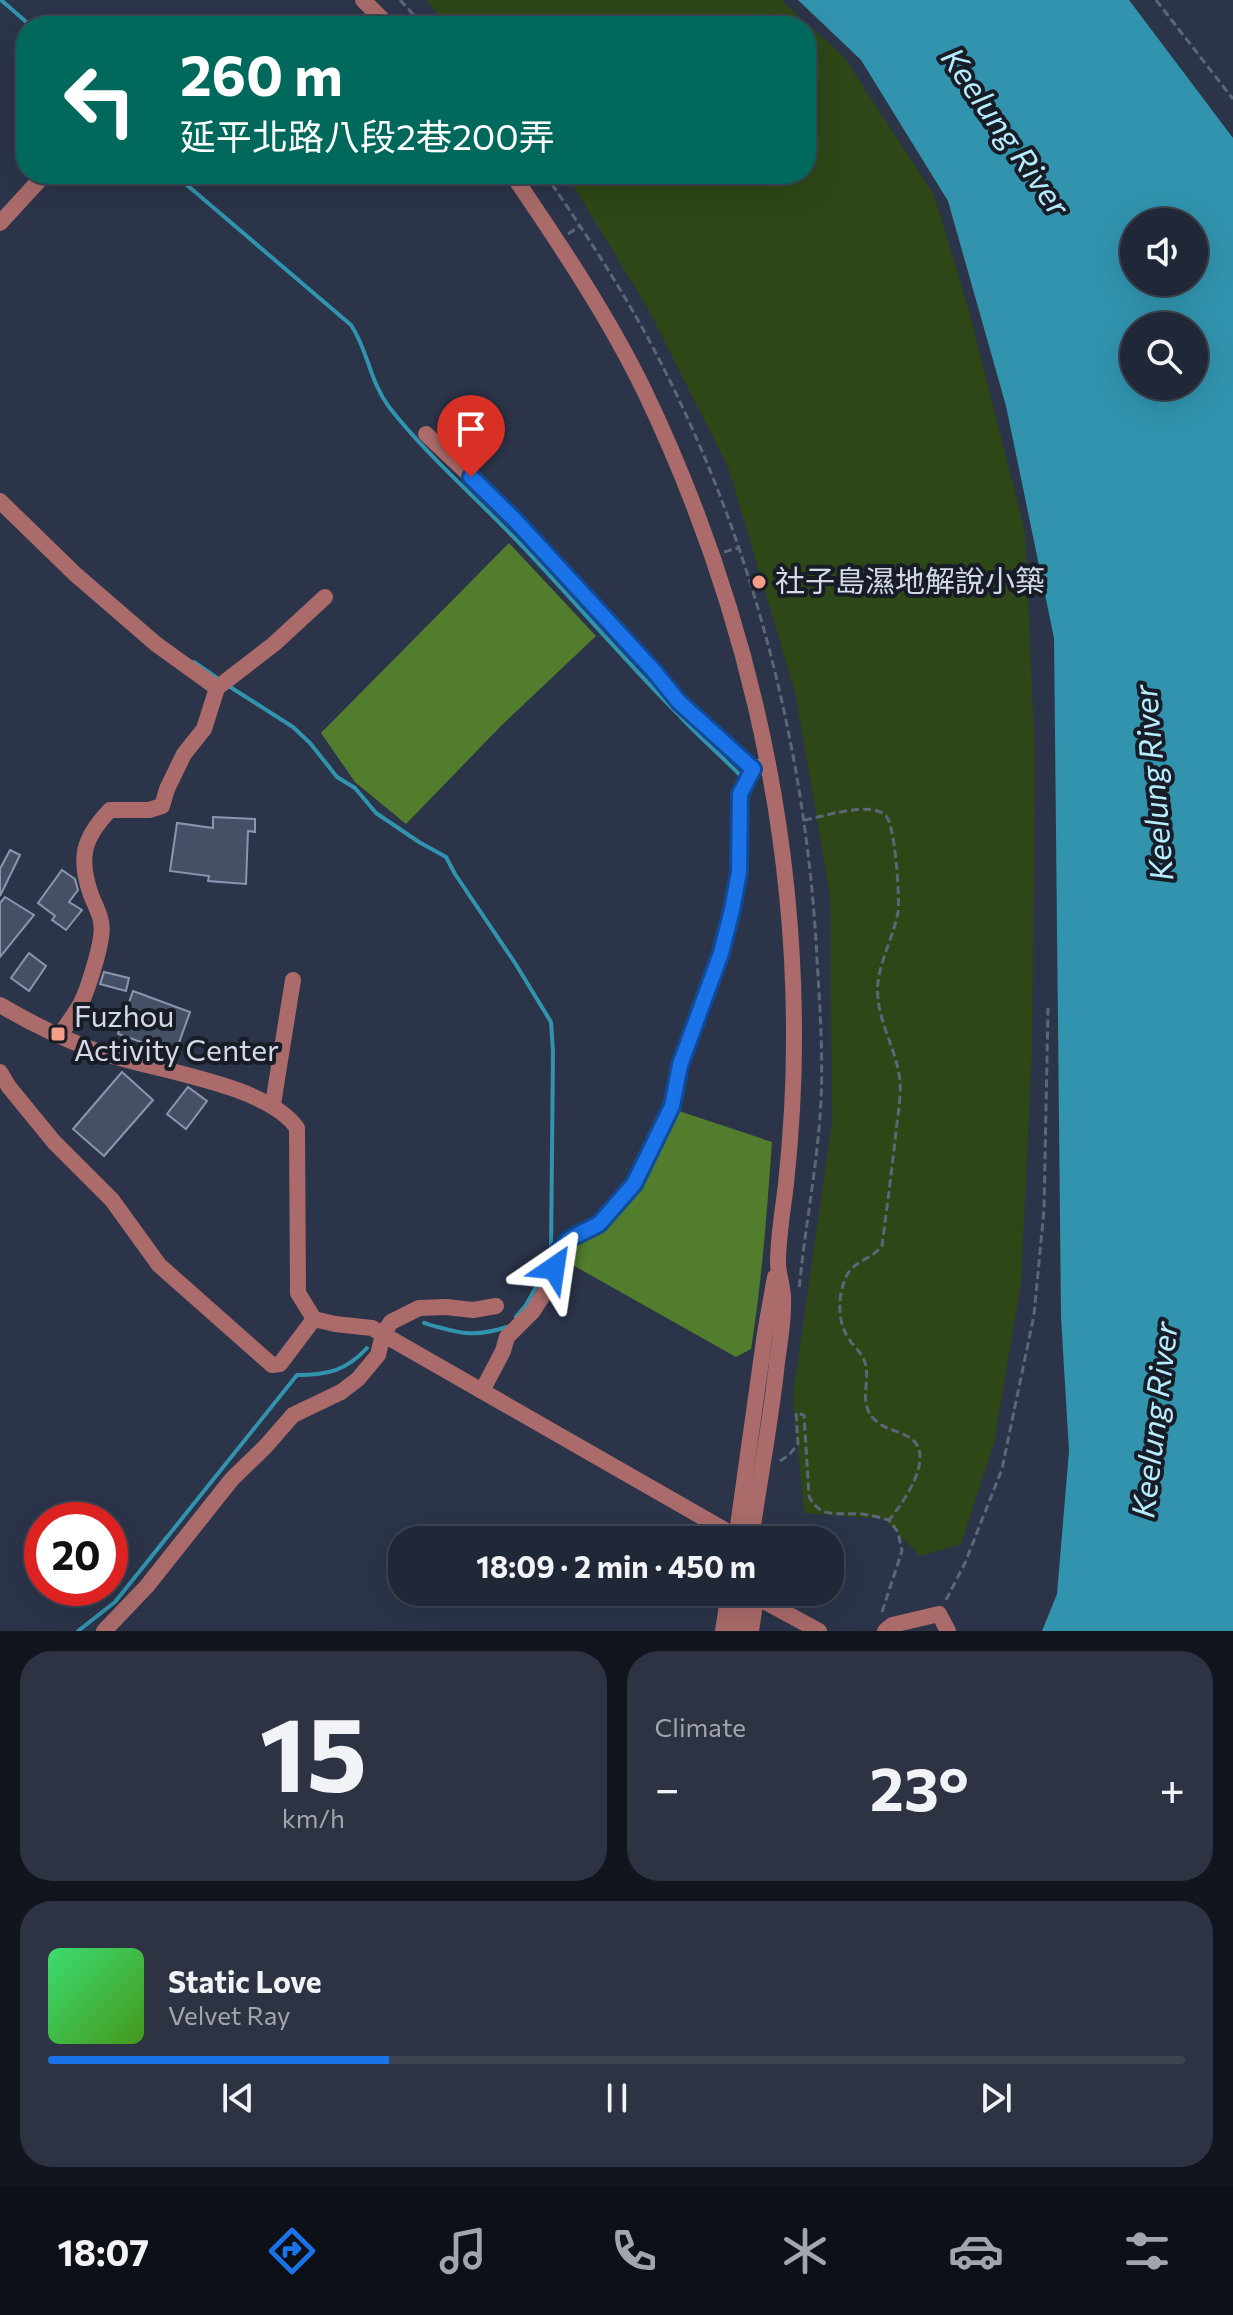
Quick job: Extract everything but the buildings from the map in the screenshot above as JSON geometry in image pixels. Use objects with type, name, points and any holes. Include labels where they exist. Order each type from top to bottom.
[{"type":"street","points":[[363,0],[379,16]]},
{"type":"street","points":[[0,223],[36,184]]},
{"type":"street","points":[[519,184],[594,300],[642,386],[679,468],[713,555],[740,639],[761,766],[784,856],[795,1039],[791,1131],[778,1264],[783,1297],[781,1332],[770,1423],[744,1526]]},
{"type":"street","points":[[426,434],[494,498],[679,702],[761,766]]},
{"type":"street","points":[[0,501],[75,574],[156,644],[217,688]]},
{"type":"street","points":[[60,1035],[82,1002],[101,937],[101,915],[83,862],[85,844],[97,823],[110,810],[149,810],[162,806],[184,754],[204,729],[217,688],[274,644],[325,597]]},
{"type":"street","points":[[482,1391],[507,1337],[533,1311],[547,1289],[558,1251],[569,1239],[599,1224],[634,1184],[672,1106],[680,1065],[721,953],[732,910],[739,872],[740,794],[761,766]]},
{"type":"street","points":[[273,1104],[293,980]]},
{"type":"street","points":[[0,1005],[94,1051],[208,1081],[273,1104],[297,1128],[298,1293],[314,1319],[372,1328],[724,1526]]},
{"type":"street","points":[[0,1072],[54,1142],[112,1200],[159,1265],[272,1365],[280,1364],[314,1319]]},
{"type":"street","points":[[104,1631],[147,1586],[232,1479],[293,1415],[341,1392],[358,1379],[378,1355],[383,1334],[391,1322],[419,1308],[473,1310],[496,1306]]},
{"type":"street","points":[[723,1631],[727,1606]]},
{"type":"street","points":[[738,1631],[745,1606]]},
{"type":"street","points":[[750,1606],[751,1631]]},
{"type":"street","points":[[772,1606],[819,1631]]},
{"type":"street","points":[[883,1624],[892,1625],[939,1614],[948,1631]]},
{"type":"path","points":[[400,0],[415,16]]},
{"type":"path","points":[[1156,0],[1233,99]]},
{"type":"path","points":[[804,820],[860,809],[876,810],[884,813],[889,820],[893,838],[898,912],[878,980],[879,1015],[899,1078],[893,1159],[882,1246],[852,1268],[839,1302],[847,1337],[866,1364],[865,1404],[869,1412],[887,1429],[909,1437],[918,1448],[921,1464],[903,1502],[889,1520]]},
{"type":"path","points":[[939,1614],[965,1563],[1002,1469],[1034,1315],[1044,1210],[1048,1008]]},
{"type":"path","points":[[777,1463],[798,1444],[796,1413],[804,1415],[809,1496],[814,1506],[824,1513],[865,1514],[889,1520],[898,1532],[902,1551],[883,1624]]},
{"type":"green space","points":[[426,0],[781,0],[799,16],[439,16]]},
{"type":"green space","points":[[816,32],[844,57],[934,195],[968,307],[1025,532],[1035,757],[1032,1051],[1021,1283],[994,1443],[961,1544],[920,1556],[884,1519],[804,1513],[793,1395],[832,1122],[830,895],[795,692],[728,467],[647,307],[572,184],[816,184]]},
{"type":"green space","points":[[509,543],[596,636],[501,726],[406,824],[355,782],[321,733]]},
{"type":"green space","points":[[679,1111],[772,1142],[751,1349],[736,1357],[562,1259],[574,1240],[638,1191]]},
{"type":"water","name":"Keelung River","points":[[798,0],[1129,0],[1233,138],[1233,1631],[1042,1631],[1057,1594],[1069,1451],[1061,1317],[1054,638],[1006,406],[948,201],[861,60]]},
{"type":"waterway","points":[[1,0],[19,16]]},
{"type":"waterway","points":[[186,184],[351,325],[382,397],[404,426],[524,548],[658,694],[739,774]]},
{"type":"waterway","points":[[194,662],[220,680]]},
{"type":"waterway","points":[[227,685],[293,727],[337,777],[355,788],[376,813],[446,857],[551,1022],[551,1252]]},
{"type":"waterway","points":[[516,1317],[545,1271]]},
{"type":"waterway","points":[[424,1323],[466,1333],[507,1327]]},
{"type":"waterway","points":[[78,1631],[115,1602],[297,1375],[318,1374],[344,1367],[367,1348]]},
{"type":"place","name":"社子島濕地解說小築","points":[[759,582]]},
{"type":"place","name":"Fuzhou Activity Center","points":[[58,1034]]},
{"type":"route","points":[[471,477],[514,519],[679,702],[753,769],[740,794],[739,872],[732,910],[721,953],[680,1065],[672,1106],[634,1184],[599,1224],[569,1239],[558,1251],[554,1268]]}]
